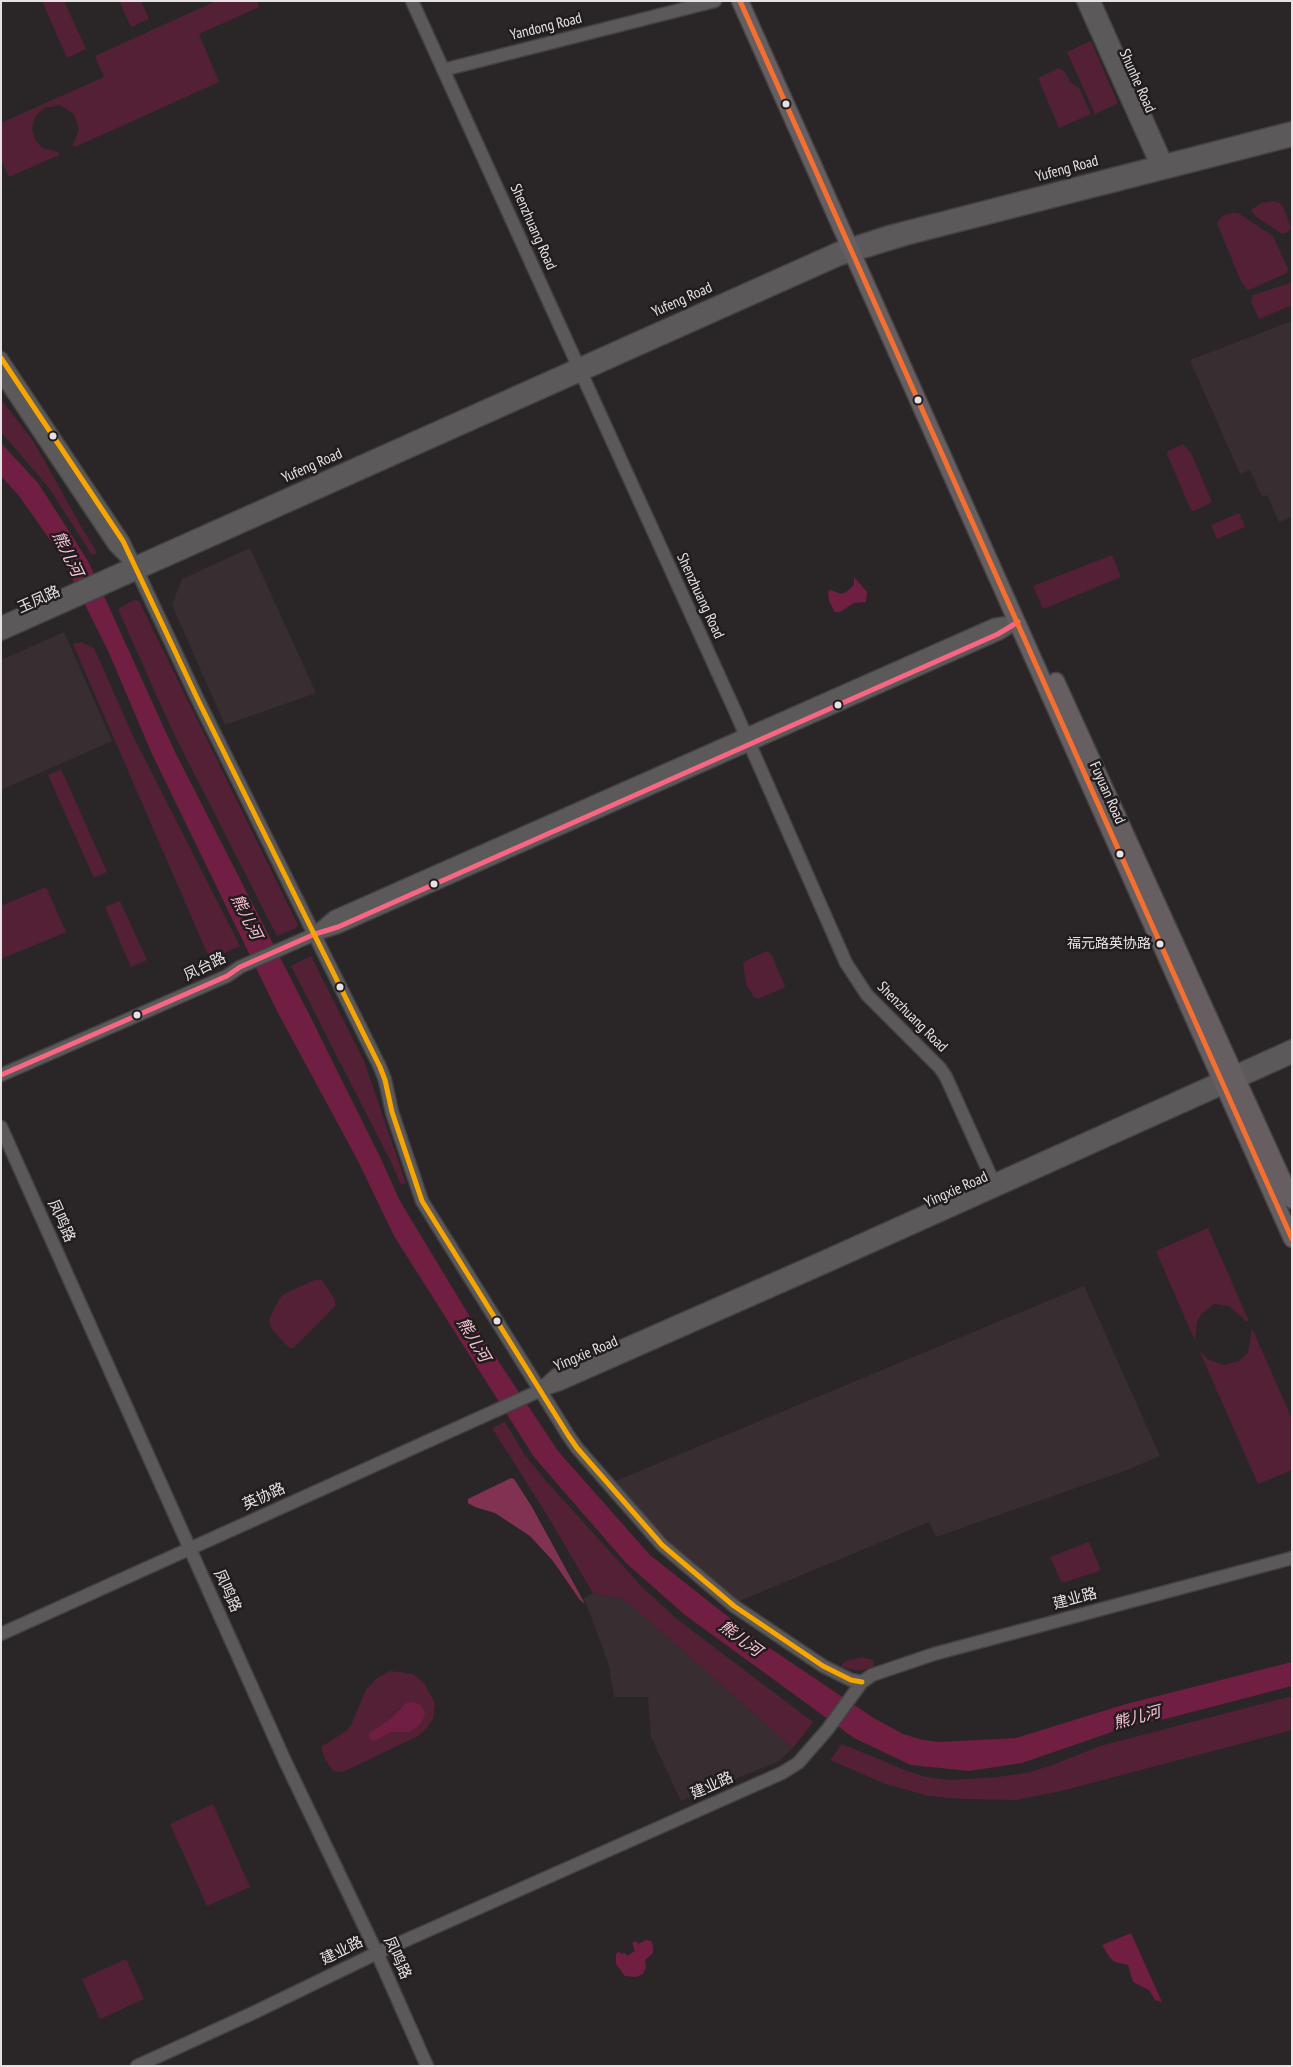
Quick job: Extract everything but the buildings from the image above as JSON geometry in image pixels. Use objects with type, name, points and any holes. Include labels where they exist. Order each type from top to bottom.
[{"type":"main road","name":"Fuyuan Road","points":[[740,1],[1064,699],[1229,1079],[1292,1239]]},
{"type":"main road","name":"Fuyuan Road","points":[[752,1],[856,248],[1018,622],[1229,1079],[1292,1200]]},
{"type":"street","name":"Shenzhuang Road","points":[[412,1],[748,739],[846,963],[867,995],[940,1068],[993,1181]]},
{"type":"street","name":"Yandong Road","points":[[443,70],[715,1]]},
{"type":"street","name":"Shunhe Road","points":[[1083,1],[1163,167]]},
{"type":"street","name":"Shunhe Road","points":[[1094,1],[1163,167]]},
{"type":"street","name":"Yufeng Road","points":[[114,578],[579,369],[820,255],[904,239],[1163,167],[1292,128]]},
{"type":"street","name":"Yufeng Road","points":[[1163,167],[1292,140]]},
{"type":"street","points":[[1,358],[123,541],[198,700],[383,1073],[392,1112],[422,1201],[536,1392],[577,1448],[662,1545],[734,1606],[823,1666],[851,1680],[862,1682]]},
{"type":"street","points":[[1,375],[116,546],[135,569]]},
{"type":"street","name":"玉凤路","points":[[1,623],[66,599],[114,578]]},
{"type":"street","name":"玉凤路","points":[[1,634],[66,599]]},
{"type":"street","points":[[240,967],[315,934],[334,917],[748,739],[994,625],[1018,622]]},
{"type":"street","name":"凤台路","points":[[1,1065],[224,968],[240,967]]},
{"type":"street","name":"凤台路","points":[[1,1075],[227,976],[240,967]]},
{"type":"street","name":"Yingxie Road","points":[[536,1392],[560,1384],[777,1288],[1229,1079],[1292,1046]]},
{"type":"street","name":"Yingxie Road","points":[[536,1392],[556,1375],[993,1181],[1229,1079],[1292,1057]]},
{"type":"street","name":"凤鸣路","points":[[1,1127],[285,1761],[377,1952],[427,2066]]},
{"type":"street","name":"英协路","points":[[1,1634],[536,1392]]},
{"type":"street","name":"建业路","points":[[137,2066],[253,2013],[377,1952],[782,1773],[798,1763],[826,1730],[862,1682],[872,1675],[917,1659],[1292,1558]]},
{"type":"shaded area","points":[[42,1],[64,1],[86,49],[67,58]]},
{"type":"shaded area","points":[[119,1],[141,1],[149,19],[131,27]]},
{"type":"shaded area","points":[[216,1],[257,1],[259,7],[199,34],[219,82],[75,147],[73,145],[79,129],[74,114],[60,105],[44,108],[35,117],[32,128],[33,134],[35,140],[42,148],[58,152],[59,155],[9,177],[1,160],[1,123],[104,77],[95,56]]},
{"type":"shaded area","points":[[1091,41],[1118,103],[1095,114],[1067,52]]},
{"type":"shaded area","points":[[1059,68],[1065,72],[1071,83],[1079,88],[1091,114],[1059,128],[1038,78]]},
{"type":"shaded area","points":[[1274,201],[1280,203],[1283,207],[1291,229],[1282,234],[1255,216],[1251,210],[1261,203]]},
{"type":"shaded area","points":[[1238,213],[1273,236],[1288,269],[1287,273],[1249,290],[1246,289],[1239,277],[1217,223],[1222,216]]},
{"type":"shaded area","points":[[1290,283],[1292,284],[1292,305],[1259,319],[1251,302],[1253,295]]},
{"type":"shaded area","points":[[1292,321],[1292,517],[1279,522],[1267,495],[1262,497],[1250,470],[1240,474],[1190,360]]},
{"type":"shaded area","points":[[1,399],[34,442],[97,553],[92,555],[49,488],[1,432]]},
{"type":"shaded area","points":[[1183,444],[1191,453],[1212,502],[1194,511],[1191,510],[1167,454],[1168,451]]},
{"type":"shaded area","points":[[1239,513],[1245,527],[1217,539],[1211,525]]},
{"type":"shaded area","points":[[250,548],[316,693],[225,725],[172,605],[182,579]]},
{"type":"shaded area","points":[[1112,555],[1121,577],[1043,609],[1033,586]]},
{"type":"shaded area","points":[[134,600],[139,601],[298,925],[296,928],[277,936],[172,730],[118,609]]},
{"type":"shaded area","points":[[64,632],[112,741],[1,790],[1,660]]},
{"type":"shaded area","points":[[81,642],[94,648],[133,736],[240,946],[220,955],[213,953],[208,955],[73,644]]},
{"type":"shaded area","points":[[61,769],[107,872],[94,878],[48,775]]},
{"type":"shaded area","points":[[46,887],[66,932],[1,959],[1,906]]},
{"type":"shaded area","points":[[120,901],[147,960],[131,967],[105,907]]},
{"type":"shaded area","points":[[767,951],[772,956],[785,986],[758,999],[754,997],[746,984],[743,962]]},
{"type":"shaded area","points":[[311,956],[364,1061],[406,1183],[401,1185],[291,966]]},
{"type":"shaded area","points":[[1208,1228],[1249,1321],[1246,1321],[1229,1306],[1214,1304],[1202,1313],[1197,1321],[1195,1341],[1156,1251]]},
{"type":"shaded area","points":[[315,1280],[322,1280],[335,1300],[335,1306],[293,1348],[288,1347],[271,1328],[269,1320],[284,1294]]},
{"type":"shaded area","points":[[1084,1286],[1160,1456],[1127,1470],[936,1537],[929,1522],[737,1602],[686,1559],[613,1482]]},
{"type":"shaded area","points":[[1252,1328],[1292,1419],[1292,1470],[1258,1484],[1199,1350],[1209,1360],[1224,1365],[1239,1361],[1248,1353]]},
{"type":"shaded area","points":[[505,1422],[524,1454],[547,1482],[642,1587],[678,1620],[813,1722],[793,1748],[632,1606],[620,1598],[593,1593],[544,1510],[492,1428]]},
{"type":"shaded area","points":[[511,1478],[514,1479],[532,1507],[585,1604],[580,1600],[553,1561],[530,1536],[495,1513],[468,1503],[468,1499]]},
{"type":"shaded area","points":[[1089,1542],[1100,1568],[1099,1571],[1065,1582],[1061,1581],[1050,1557]]},
{"type":"shaded area","points":[[593,1593],[620,1598],[632,1606],[793,1748],[779,1761],[681,1801],[651,1737],[648,1697],[614,1697],[609,1665],[584,1598]]},
{"type":"shaded area","points":[[862,1657],[873,1660],[874,1666],[860,1671],[842,1667],[842,1664],[846,1661]]},
{"type":"shaded area","points":[[390,1671],[413,1674],[424,1683],[435,1703],[433,1719],[418,1736],[343,1772],[333,1771],[325,1759],[321,1747],[346,1731],[351,1725],[366,1690],[377,1678]],"holes":[[[401,1707],[408,1731],[392,1732],[376,1740],[372,1731],[389,1720]]]},
{"type":"shaded area","points":[[1292,1696],[1292,1729],[1285,1732],[1061,1791],[1016,1800],[929,1796],[886,1784],[830,1760],[842,1744],[926,1777],[951,1780],[1026,1773],[1050,1766],[1100,1746]]},
{"type":"shaded area","points":[[213,1804],[250,1887],[207,1906],[170,1824]]},
{"type":"shaded area","points":[[126,1959],[144,1999],[100,2019],[82,1979]]},
{"type":"water","name":"熊儿河","points":[[1,443],[38,483],[88,561],[174,750],[309,1014],[400,1201],[479,1332],[558,1451],[650,1555],[755,1638],[872,1717],[903,1734],[923,1740],[940,1742],[1016,1738],[1126,1704],[1292,1662],[1292,1686],[1165,1719],[1132,1725],[1022,1763],[969,1771],[911,1765],[854,1738],[685,1615],[626,1563],[534,1457],[394,1236],[358,1161],[278,1013],[152,754],[109,653],[60,554],[19,496],[1,476]]},
{"type":"water","points":[[854,577],[867,592],[866,602],[854,603],[840,612],[835,612],[829,601],[828,591],[831,590],[841,594],[846,592],[854,585]]},
{"type":"water","points":[[412,1702],[421,1705],[425,1714],[421,1723],[416,1728],[408,1732],[392,1732],[372,1741],[369,1738],[369,1734],[372,1731],[389,1720],[406,1703]]},
{"type":"water","points":[[1131,1933],[1162,2002],[1155,2000],[1149,1990],[1133,1982],[1128,1965],[1115,1962],[1110,1958],[1102,1945]]},
{"type":"water","points":[[646,1940],[651,1941],[653,1953],[645,1960],[646,1967],[643,1974],[636,1977],[625,1976],[616,1964],[616,1954],[619,1951],[627,1956],[635,1951],[632,1943],[636,1941],[638,1944]]},
{"type":"transit line","points":[[740,1],[1292,1239]]},
{"type":"transit line","points":[[1,358],[123,541],[198,700],[380,1067],[392,1112],[422,1201],[568,1435],[577,1448],[662,1545],[734,1606],[823,1666],[851,1680],[862,1682]]},
{"type":"transit line","points":[[1,1075],[227,976],[240,967],[315,934],[338,927],[998,634],[1018,622]]},
{"type":"place","name":"福元路英协路","points":[[1160,944]]}]
